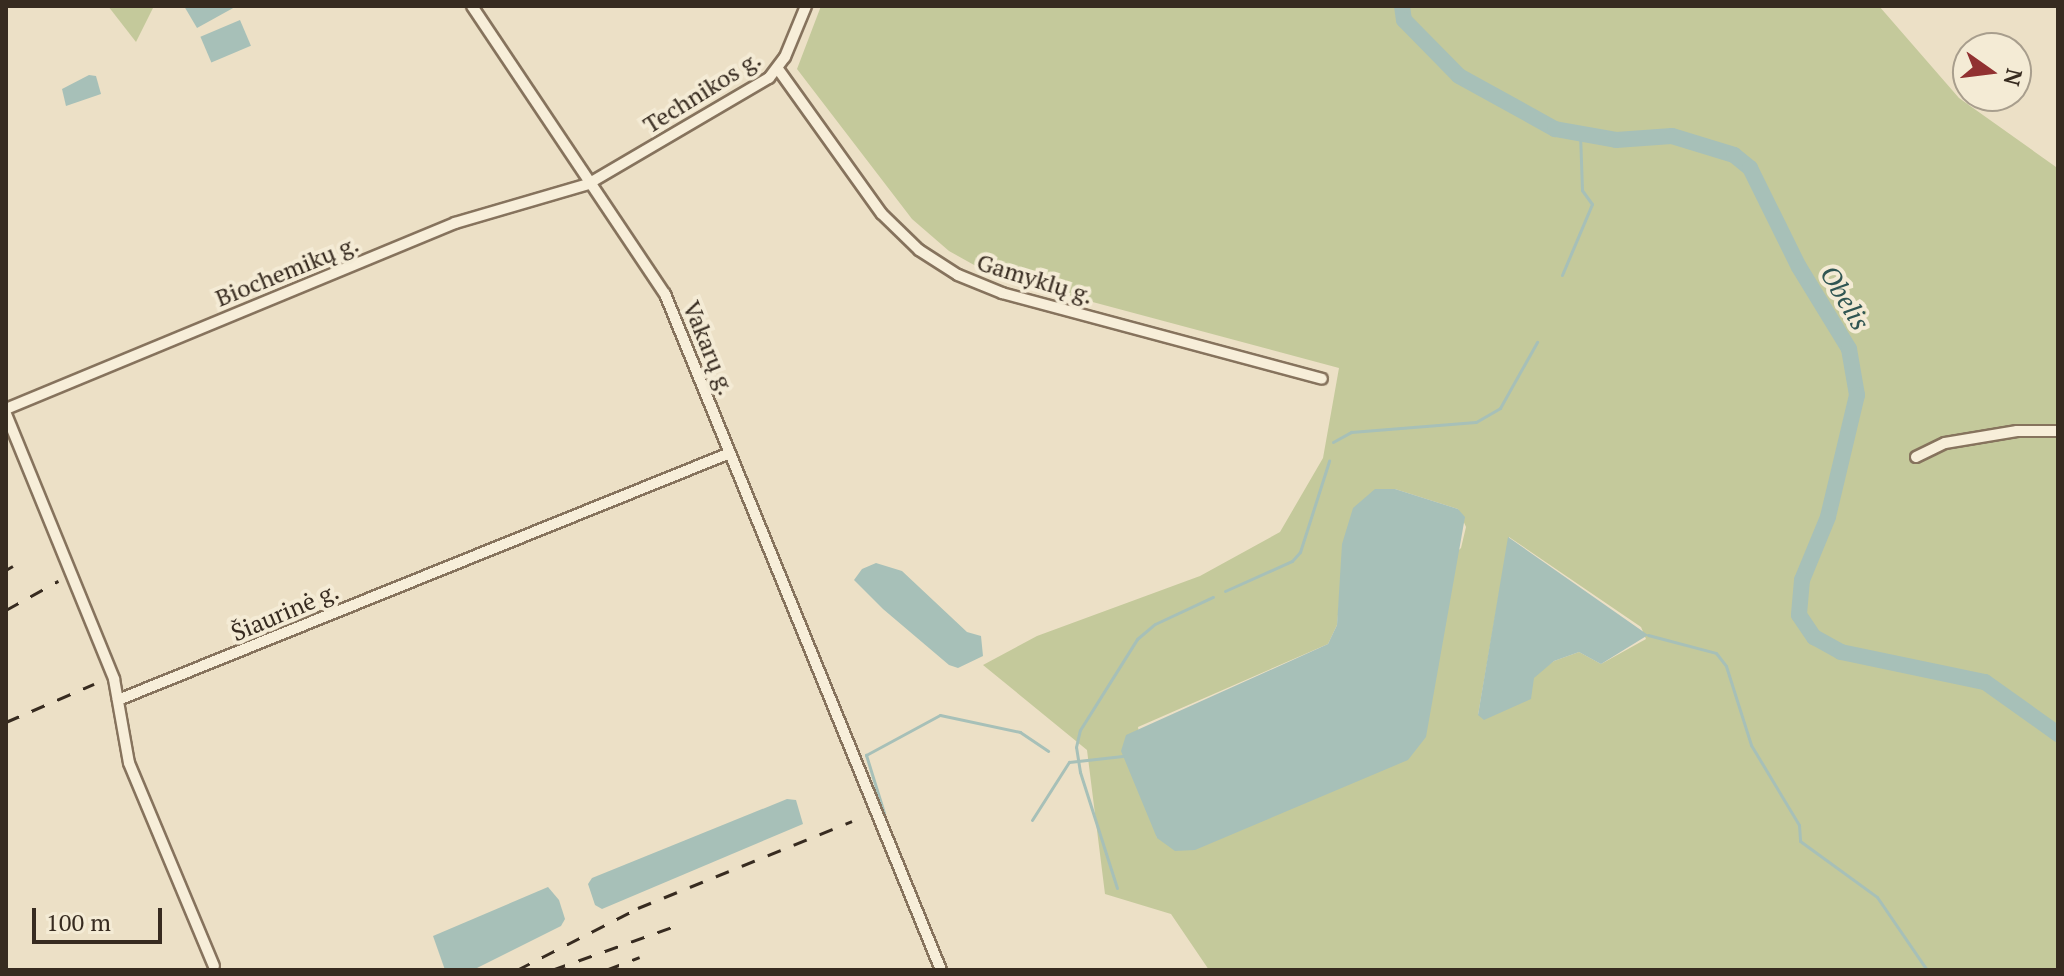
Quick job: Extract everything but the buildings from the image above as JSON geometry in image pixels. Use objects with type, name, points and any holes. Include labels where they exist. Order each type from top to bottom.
[{"type":"street","name":"Vakarų g.","points":[[472,6],[588,184],[665,294],[941,970]]},
{"type":"street","name":"Technikos g.","points":[[588,184],[778,69],[806,6]]},
{"type":"street","name":"Gamyklų g.","points":[[778,69],[882,214],[919,250],[958,275],[1002,293],[1322,379]]},
{"type":"street","name":"Biochemikų g.","points":[[6,412],[455,223],[588,184]]},
{"type":"street","points":[[6,412],[114,679],[129,763],[214,966]]},
{"type":"street","points":[[1916,457],[1945,443],[2017,431],[2058,431]]},
{"type":"street","name":"Šiaurinė g.","points":[[118,700],[730,453]]},
{"type":"green space","points":[[108,6],[154,6],[136,42]]},
{"type":"green space","points":[[821,6],[1879,6],[1952,90],[1952,112],[1979,112],[2056,167],[2058,970],[1209,970],[1171,914],[1105,894],[1087,750],[983,665],[1037,636],[1200,576],[1280,532],[1323,458],[1339,368],[992,275],[949,251],[912,219],[797,69]],"holes":[[[1395,489],[1458,509],[1466,527],[1461,548],[1157,838],[1138,727],[1328,644],[1337,625],[1340,593]],[[1509,537],[1641,627],[1646,639],[1601,664],[1579,652],[1554,661],[1478,715]]]},
{"type":"water","points":[[184,6],[235,6],[235,7],[197,28]]},
{"type":"water","points":[[240,20],[251,46],[211,63],[200,37]]},
{"type":"water","points":[[89,75],[96,76],[101,94],[66,106],[62,89]]},
{"type":"water","points":[[1375,489],[1395,489],[1458,509],[1465,517],[1426,737],[1408,760],[1195,850],[1175,851],[1157,838],[1121,751],[1126,735],[1328,644],[1337,625],[1342,544],[1353,508]]},
{"type":"water","points":[[1508,537],[1648,635],[1601,664],[1579,652],[1554,661],[1534,678],[1531,699],[1484,720],[1478,715]]},
{"type":"water","points":[[876,563],[902,571],[967,632],[981,636],[983,656],[958,668],[949,665],[883,609],[854,580],[862,569]]},
{"type":"water","points":[[787,799],[796,800],[803,824],[602,909],[595,905],[588,884],[592,878]]},
{"type":"water","points":[[548,887],[559,900],[565,919],[561,926],[473,970],[445,970],[433,936]]},
{"type":"waterway","name":"Obelis","points":[[1402,6],[1404,20],[1459,76],[1555,129],[1616,140],[1672,136],[1734,155],[1750,168],[1799,267],[1849,349],[1857,395],[1828,517],[1802,580],[1799,615],[1814,637],[1841,652],[1985,682],[2058,734]]},
{"type":"waterway","points":[[1562,275],[1592,204],[1582,190],[1580,133]]},
{"type":"waterway","points":[[1333,442],[1351,432],[1476,422],[1500,408],[1537,342]]},
{"type":"waterway","points":[[1225,591],[1292,561],[1300,552],[1329,461]]},
{"type":"waterway","points":[[1117,888],[1080,772],[1076,747],[1080,730],[1137,639],[1155,624],[1213,597]]},
{"type":"waterway","points":[[1648,635],[1716,653],[1726,666],[1751,745],[1799,825],[1800,841],[1877,897],[1927,970]]},
{"type":"waterway","points":[[884,813],[866,755],[940,715],[1020,732],[1048,751]]},
{"type":"waterway","points":[[1032,820],[1069,762],[1123,756]]},
{"type":"railway","points":[[6,570],[13,566]]},
{"type":"railway","points":[[6,610],[58,581]]},
{"type":"railway","points":[[6,722],[94,684]]},
{"type":"railway","points":[[517,970],[638,908],[852,821]]},
{"type":"railway","points":[[552,970],[678,925]]},
{"type":"railway","points":[[606,970],[640,957]]}]
